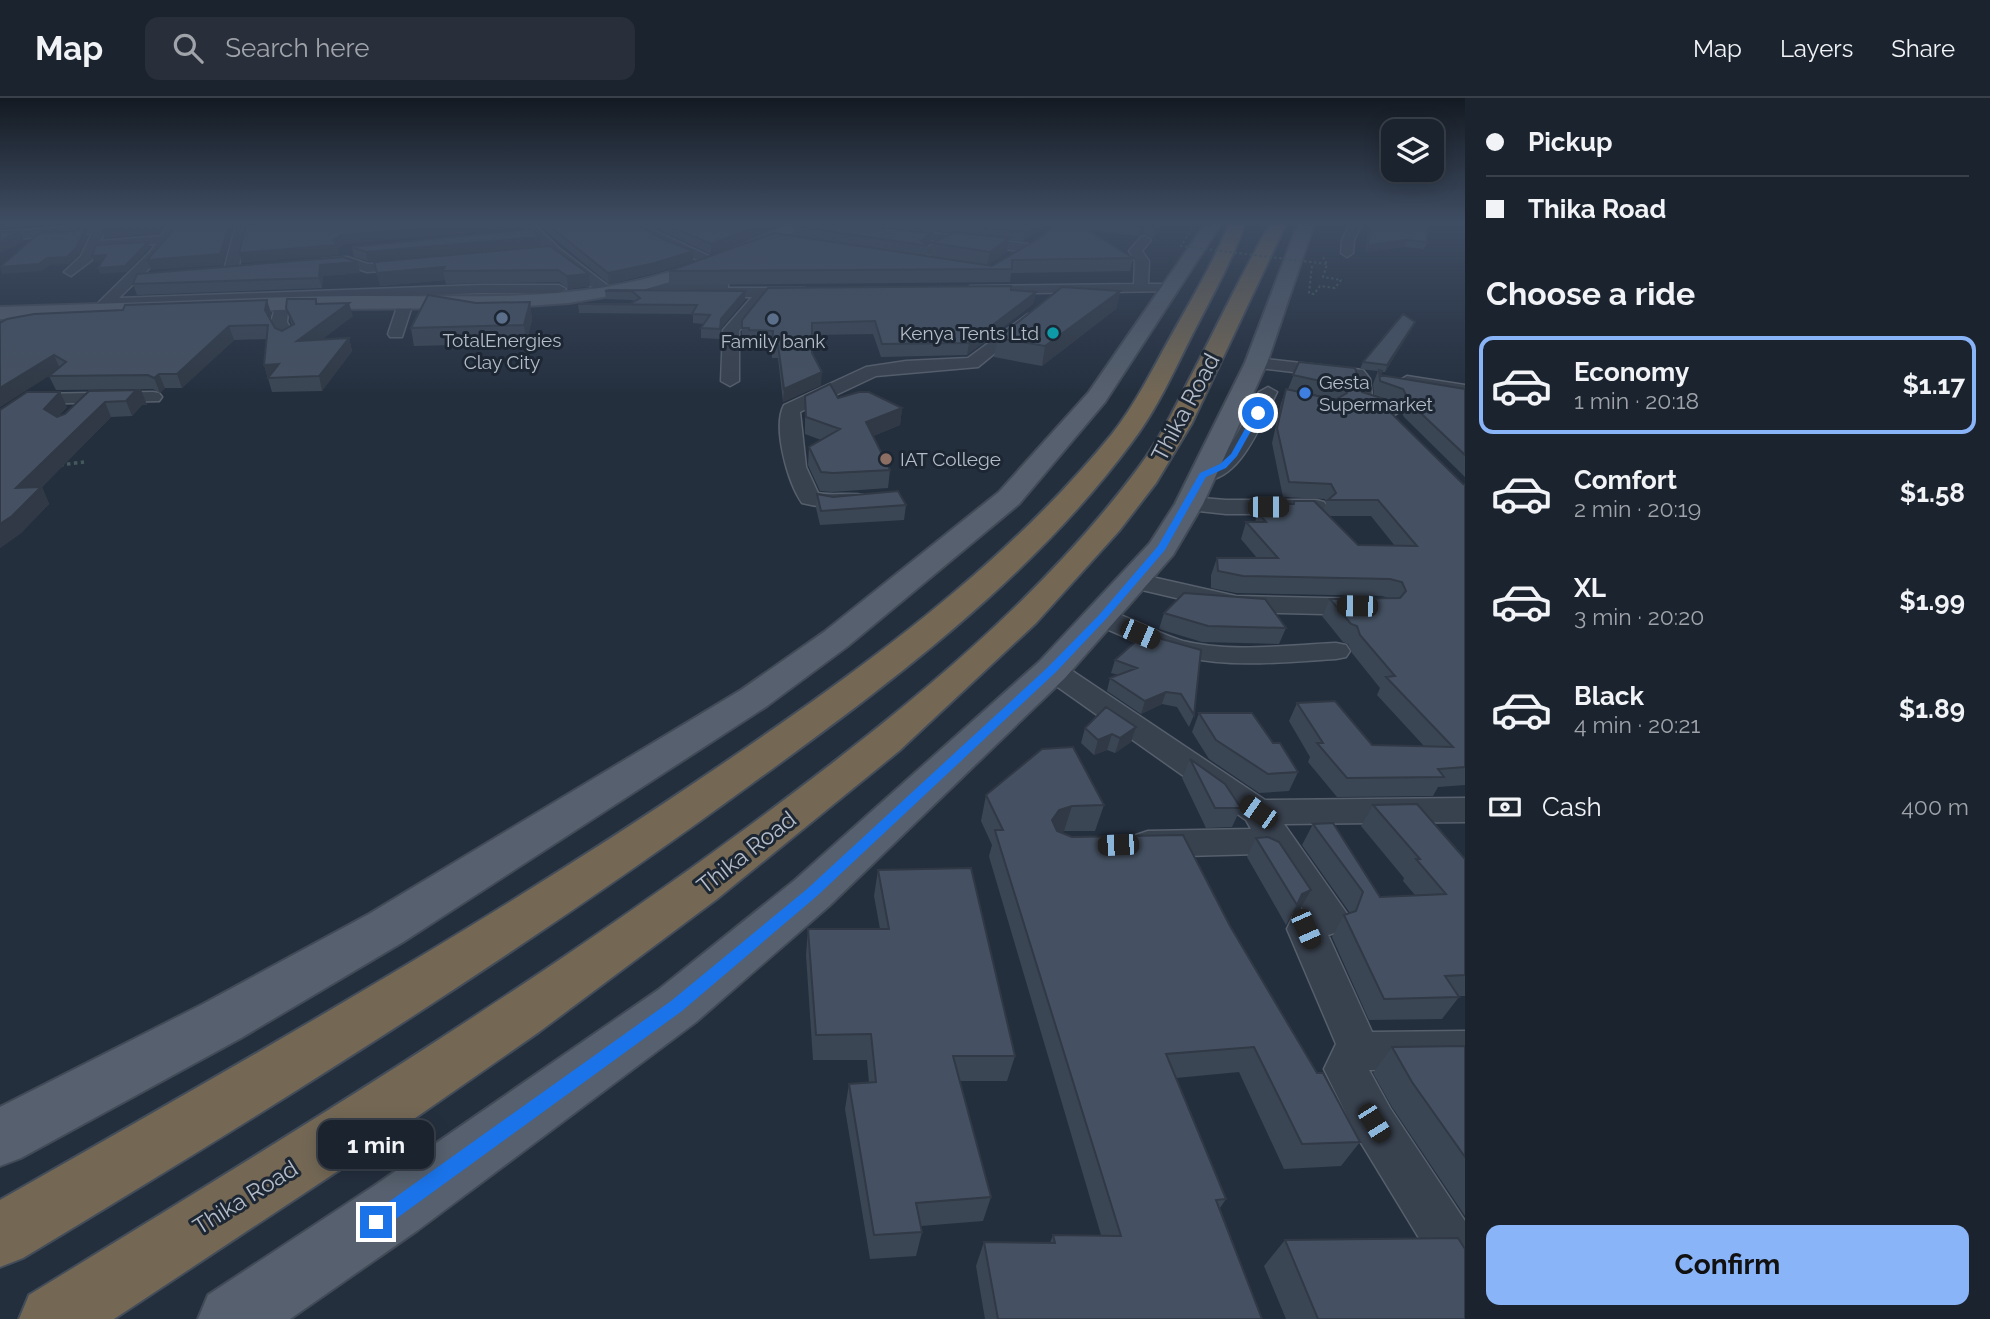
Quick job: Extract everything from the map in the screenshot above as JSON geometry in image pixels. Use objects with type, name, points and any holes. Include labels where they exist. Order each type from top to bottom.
[{"type":"highway","name":"Thika Road","points":[[0,1235],[289,1066],[512,927],[676,819],[890,662],[1000,568],[1075,494],[1123,437],[1154,388],[1213,281]]},
{"type":"highway","name":"Thika Road","points":[[54,1319],[302,1161],[569,982],[718,875],[843,777],[937,696],[1046,593],[1121,510],[1182,423],[1248,281]]},
{"type":"main road","points":[[1,322],[28,312],[353,298],[406,301],[437,296],[536,309],[654,281]]},
{"type":"main road","points":[[0,1138],[222,1021],[386,928],[754,698],[836,639],[1009,498],[1097,397],[1155,281]]},
{"type":"main road","name":"Thika Road","points":[[232,1319],[396,1208],[677,1006],[812,893],[1052,670],[1162,548],[1196,489],[1270,379],[1302,281]]},
{"type":"street","points":[[102,307],[129,281]]},
{"type":"street","points":[[593,281],[607,292],[815,289]]},
{"type":"street","points":[[739,281],[772,291]]},
{"type":"street","points":[[994,281],[998,289]]},
{"type":"street","points":[[1138,281],[1152,284]]},
{"type":"street","points":[[957,290],[1152,284]]},
{"type":"street","points":[[641,285],[747,285]]},
{"type":"street","points":[[877,498],[832,502],[810,498],[800,484],[793,452],[791,409],[872,371],[906,366],[972,363],[1066,288]]},
{"type":"street","points":[[187,304],[559,289]]},
{"type":"street","points":[[730,381],[731,331],[772,291]]},
{"type":"street","points":[[396,334],[406,301],[477,317],[536,309],[647,306]]},
{"type":"street","points":[[283,303],[279,322],[287,337]]},
{"type":"street","points":[[1270,379],[1357,374],[1465,390]]},
{"type":"street","points":[[1357,374],[1361,379],[1363,400],[1388,408],[1393,421],[1402,430]]},
{"type":"street","points":[[12,408],[31,399],[51,383]]},
{"type":"street","points":[[31,399],[153,397]]},
{"type":"street","points":[[71,415],[89,398]]},
{"type":"street","points":[[1196,489],[1226,507],[1316,507]]},
{"type":"street","points":[[1134,581],[1236,604],[1382,607]]},
{"type":"street","points":[[1102,617],[1159,642],[1193,651],[1260,654],[1336,652]]},
{"type":"street","points":[[1052,670],[1258,812],[1329,915],[1328,920],[1307,925],[1306,929],[1360,1051]]},
{"type":"street","points":[[1258,812],[1465,810]]},
{"type":"street","points":[[1118,845],[1263,841],[1282,850]]},
{"type":"street","points":[[1465,1050],[1360,1051],[1350,1059],[1346,1069],[1374,1123],[1465,1266]]},
{"type":"path","points":[[1310,281],[1309,293],[1314,294],[1320,286],[1335,288],[1340,281]]},
{"type":"path","points":[[56,465],[84,462]]},
{"type":"building","points":[[134,281],[227,281],[133,284]]},
{"type":"building","points":[[1011,286],[1011,290],[1036,292],[969,343],[882,344],[875,321],[812,323],[812,353],[822,372],[784,389],[778,345],[772,345],[773,331],[742,328],[742,320],[768,288]]},
{"type":"building","points":[[1062,287],[1120,291],[1045,346],[998,338]]},
{"type":"building","points":[[609,290],[745,291],[721,319],[720,329],[701,328],[710,315],[692,314],[697,305],[578,304],[630,304],[640,298],[632,291],[605,291]]},
{"type":"building","points":[[428,295],[476,303],[530,302],[524,325],[411,328]]},
{"type":"building","points":[[287,299],[316,299],[316,304],[349,303],[297,341],[349,338],[319,376],[268,378],[279,364],[264,365],[268,325],[229,326],[177,374],[159,374],[154,378],[148,375],[49,376],[66,362],[54,355],[0,388],[0,323],[7,319],[34,314],[123,310],[125,305],[267,300],[265,310],[275,328],[282,331],[294,324],[286,308]]},
{"type":"building","points":[[1403,314],[1415,322],[1387,365],[1363,362]]},
{"type":"building","points":[[1299,362],[1355,368],[1362,392],[1384,399],[1390,412],[1465,485],[1465,767],[1438,769],[1444,777],[1347,778],[1317,743],[1323,743],[1297,703],[1335,701],[1372,745],[1453,747],[1386,677],[1395,676],[1360,635],[1357,626],[1351,624],[1330,599],[1400,598],[1406,591],[1402,582],[1390,579],[1243,576],[1218,571],[1217,558],[1278,558],[1246,522],[1266,522],[1258,513],[1283,512],[1276,504],[1294,504],[1294,501],[1314,501],[1358,545],[1417,546],[1378,500],[1328,500],[1336,493],[1331,484],[1289,482],[1277,428],[1286,389],[1335,400],[1347,393],[1343,386],[1293,375]]},
{"type":"building","points":[[1379,370],[1382,371],[1380,375],[1465,389],[1465,455],[1410,403],[1403,389],[1380,381]]},
{"type":"building","points":[[830,384],[838,398],[869,392],[902,408],[866,422],[890,470],[821,472],[809,447],[840,429],[806,417],[805,396]]},
{"type":"building","points":[[136,390],[126,401],[105,402],[16,488],[41,487],[12,516],[0,524],[0,410],[27,392],[60,392],[44,409],[57,417],[65,414],[89,391]]},
{"type":"building","points":[[898,491],[906,505],[821,511],[817,494],[833,497]]},
{"type":"building","points":[[1184,593],[1265,599],[1286,628],[1208,626],[1164,613]]},
{"type":"building","points":[[1144,634],[1201,650],[1194,715],[1181,694],[1166,692],[1145,701],[1110,678],[1137,668],[1115,660]]},
{"type":"building","points":[[1106,707],[1136,727],[1120,738],[1112,734],[1098,740],[1085,728]]},
{"type":"building","points":[[1199,713],[1252,713],[1273,743],[1280,743],[1298,772],[1268,774],[1216,740]]},
{"type":"building","points":[[1073,747],[1104,805],[1072,806],[1059,810],[1052,820],[1057,831],[1072,837],[1183,835],[1230,926],[1317,1073],[1323,1073],[1360,1142],[1302,1144],[1254,1047],[1166,1054],[1226,1199],[1216,1200],[1262,1319],[998,1319],[984,1242],[1055,1243],[1053,1235],[1121,1236],[995,830],[1003,830],[986,795],[1042,749]]},
{"type":"building","points":[[1190,759],[1225,784],[1241,808],[1215,808]]},
{"type":"building","points":[[1417,804],[1465,859],[1465,975],[1445,976],[1459,997],[1384,999],[1344,915],[1356,911],[1363,892],[1313,824],[1333,823],[1380,897],[1446,894],[1373,805]]},
{"type":"building","points":[[1268,837],[1279,842],[1311,890],[1302,894],[1297,905],[1256,838]]},
{"type":"building","points":[[971,868],[1015,1056],[953,1056],[991,1197],[916,1203],[922,1232],[874,1235],[849,1084],[876,1082],[871,1034],[816,1035],[808,929],[889,929],[878,870]]},
{"type":"building","points":[[1465,1046],[1465,1157],[1412,1082],[1392,1047]]},
{"type":"building","points":[[1458,1238],[1465,1249],[1465,1319],[1318,1319],[1285,1240]]},
{"type":"place","name":"TotalEnergies Clay City","points":[[502,318]]},
{"type":"place","name":"Family bank","points":[[773,319]]},
{"type":"place","name":"Kenya Tents Ltd","points":[[1053,333]]},
{"type":"place","name":"Gesta Supermarket","points":[[1305,393]]},
{"type":"place","name":"IAT College","points":[[886,459]]},
{"type":"route","points":[[376,1222],[677,1006],[812,893],[1052,670],[1102,617],[1162,548],[1203,475],[1223,466],[1234,455],[1258,413]]}]
